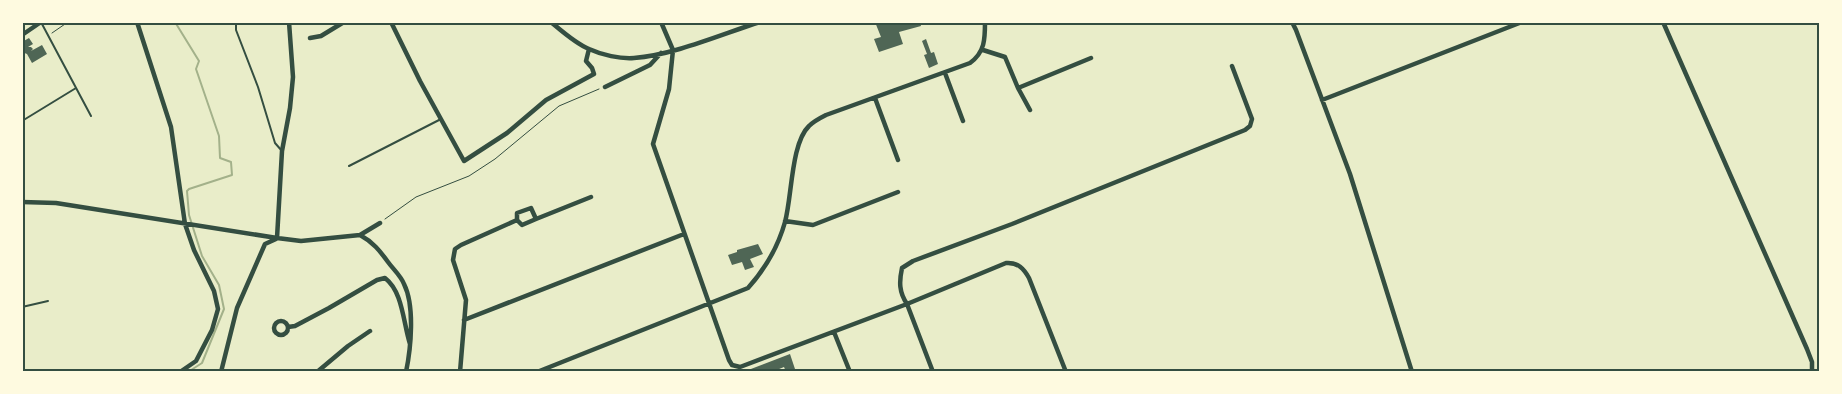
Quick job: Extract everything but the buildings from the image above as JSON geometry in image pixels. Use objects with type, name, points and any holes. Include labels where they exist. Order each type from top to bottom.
[{"type":"street","points":[[137,22],[171,126],[194,250],[214,291],[218,309],[212,330],[196,361],[180,372]]},
{"type":"street","points":[[277,238],[282,151],[290,108],[293,77],[289,22]]},
{"type":"street","points":[[310,38],[321,36],[344,22]]},
{"type":"street","points":[[391,22],[464,160],[507,133],[546,100],[594,74],[586,60],[589,49]]},
{"type":"street","points":[[551,22],[570,38],[589,49],[612,56],[633,58],[673,50],[760,22]]},
{"type":"street","points":[[661,22],[673,50],[668,89],[652,144],[708,304],[732,365],[740,367],[907,304],[1006,263],[1018,265],[1030,278],[1066,372]]},
{"type":"street","points":[[537,372],[748,288],[761,274],[770,259],[785,221],[797,150],[802,135],[808,126],[826,116],[945,73],[970,62],[983,50],[985,22]]},
{"type":"street","points":[[1292,22],[1350,174],[1412,372]]},
{"type":"street","points":[[1322,100],[1522,22]]},
{"type":"street","points":[[1663,22],[1807,349],[1812,362],[1812,372]]},
{"type":"street","points":[[22,35],[42,23]]},
{"type":"street","points":[[983,50],[996,52],[1005,57],[1030,110]]},
{"type":"street","points":[[605,87],[650,65],[661,53]]},
{"type":"street","points":[[1018,88],[1091,58]]},
{"type":"street","points":[[933,372],[907,304],[901,295],[900,278],[902,268],[914,261],[1012,224],[1245,130],[1250,126],[1252,119],[1232,66]]},
{"type":"street","points":[[945,73],[963,121]]},
{"type":"street","points":[[875,98],[898,160]]},
{"type":"street","points":[[785,221],[814,224],[898,192]]},
{"type":"street","points":[[536,219],[531,208],[517,213],[517,220],[522,225],[591,197]]},
{"type":"street","points":[[22,202],[56,203],[301,241],[360,235],[380,223]]},
{"type":"street","points":[[460,372],[466,300],[453,260],[455,249],[517,220]]},
{"type":"street","points":[[464,320],[684,234]]},
{"type":"street","points":[[360,235],[378,248],[404,284],[411,313],[410,344],[406,372]]},
{"type":"street","points":[[221,372],[237,308],[248,281],[265,244],[277,238]]},
{"type":"street","points":[[288,327],[295,326],[377,280],[385,278],[392,283],[401,304],[404,327],[410,344]]},
{"type":"street","points":[[317,372],[348,346],[370,331]]},
{"type":"street","points":[[834,332],[850,372]]},
{"type":"lane","points":[[236,22],[236,30],[258,87],[275,143],[282,151]]},
{"type":"lane","points":[[42,23],[91,116]]},
{"type":"lane","points":[[22,122],[76,88]]},
{"type":"lane","points":[[349,166],[441,119]]},
{"type":"lane","points":[[22,307],[48,301]]},
{"type":"path","points":[[48,35],[68,22]]},
{"type":"path","points":[[380,223],[416,197],[469,176],[482,168],[559,106],[605,87]]},
{"type":"waterway","points":[[175,22],[199,61],[196,69],[219,136],[220,158],[231,162],[232,175],[187,191],[189,215],[202,256],[219,285],[224,309],[202,363],[188,372]]}]
